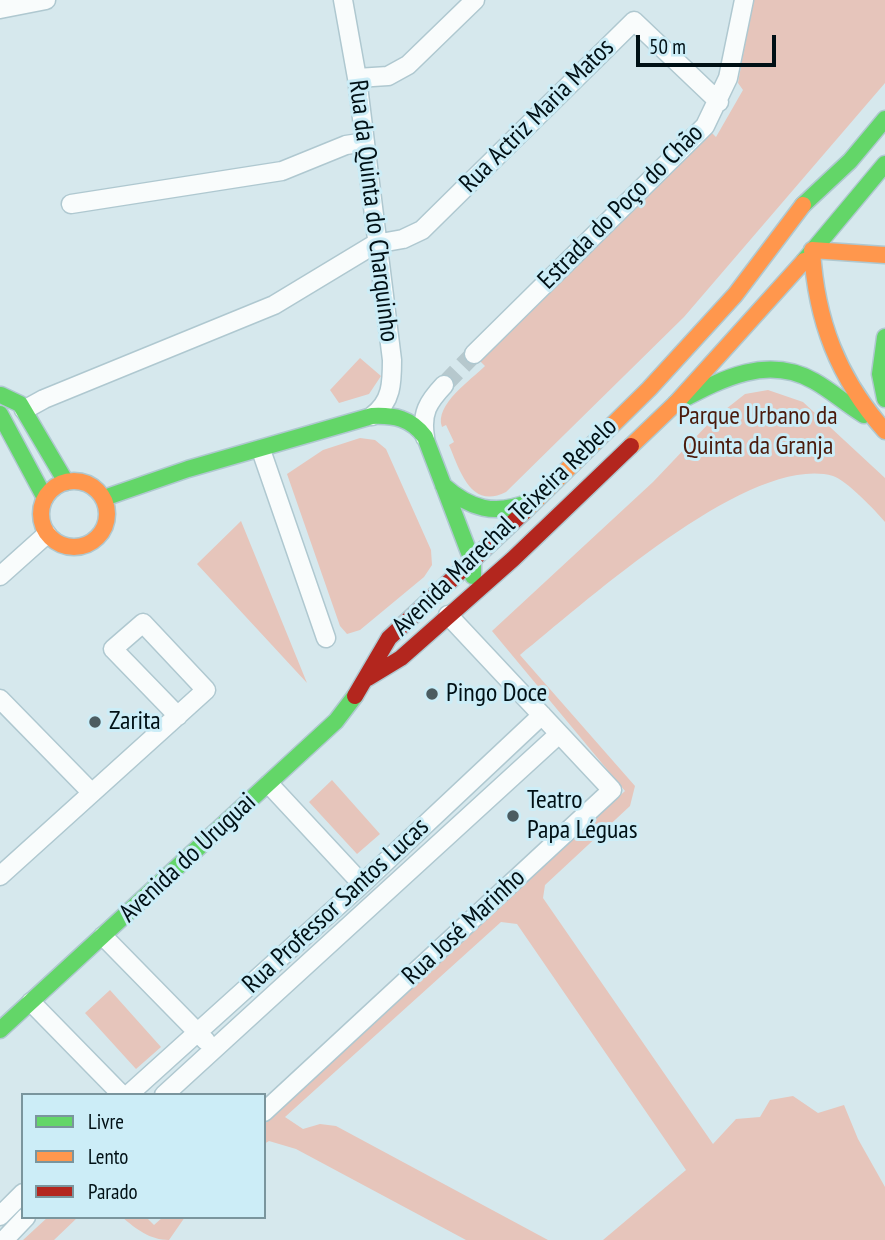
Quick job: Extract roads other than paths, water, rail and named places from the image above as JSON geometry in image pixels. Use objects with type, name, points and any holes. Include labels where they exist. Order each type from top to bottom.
[{"type":"main road","name":"Avenida Marechal Teixeira Rebelo","points":[[368,678],[389,638],[473,563],[649,389],[735,295],[813,193],[850,161],[885,119]]},
{"type":"main road","points":[[850,161],[819,214],[812,250],[814,299],[833,354],[854,394],[881,426]]},
{"type":"main road","name":"Avenida Marechal Teixeira Rebelo","points":[[368,678],[401,658],[502,569],[676,403],[885,164]]},
{"type":"main road","points":[[735,295],[776,263],[812,250],[885,255]]},
{"type":"main road","points":[[885,337],[880,374],[885,399]]},
{"type":"main road","points":[[676,403],[728,377],[747,370],[769,367],[813,380],[881,426]]},
{"type":"main road","points":[[45,498],[0,413],[1,394],[20,404],[66,482]]},
{"type":"main road","points":[[104,498],[188,469],[372,416],[402,417],[417,426],[425,437],[473,563],[472,584],[450,613]]},
{"type":"main road","points":[[66,482],[83,482],[104,498],[108,516],[106,525],[102,533],[89,545],[71,548],[47,534],[41,516],[45,498],[57,485],[66,482]]},
{"type":"main road","points":[[443,485],[464,504],[488,512],[504,512],[536,498]]},
{"type":"main road","points":[[473,563],[485,571],[502,569]]},
{"type":"main road","name":"Avenida do Uruguai","points":[[0,1030],[336,721],[368,678]]},
{"type":"street","points":[[0,9],[46,0]]},
{"type":"street","name":"Rua da Quinta do Charquinho","points":[[342,0],[357,78],[393,381],[385,404],[372,416]]},
{"type":"street","points":[[357,78],[388,76],[408,65],[475,0]]},
{"type":"street","name":"Estrada do Poço do Chão","points":[[474,354],[705,126],[719,102],[734,53],[744,0]]},
{"type":"street","name":"Rua Actriz Maria Matos","points":[[375,244],[403,239],[422,230],[634,21],[719,102]]},
{"type":"street","points":[[71,204],[282,171],[346,145],[365,142]]},
{"type":"street","points":[[24,410],[44,399],[274,305],[375,244]]},
{"type":"street","points":[[425,437],[424,412],[431,398],[444,385]]},
{"type":"street","points":[[261,450],[326,638]]},
{"type":"street","points":[[0,576],[47,534]]},
{"type":"street","name":"Rua José Marinho","points":[[266,1110],[612,790],[450,613]]},
{"type":"street","points":[[0,876],[206,690],[144,623],[113,649],[177,716]]},
{"type":"street","points":[[0,699],[92,793]]},
{"type":"street","name":"Rua Professor Santos Lucas","points":[[130,1093],[362,884],[542,715]]},
{"type":"street","name":"Rua Professor Santos Lucas","points":[[166,1093],[559,734]]},
{"type":"street","points":[[269,784],[362,884]]},
{"type":"street","points":[[103,936],[214,1049]]},
{"type":"street","points":[[31,1002],[120,1093]]},
{"type":"street","points":[[0,1216],[21,1195]]},
{"type":"street","points":[[4,1240],[24,1219]]},
{"type":"tunnel","points":[[444,385],[474,354]]},
{"type":"place","name":"Pingo Doce","points":[[432,694]]},
{"type":"place","name":"Zarita","points":[[95,722]]},
{"type":"place","name":"Teatro Papa Léguas","points":[[513,816]]},
{"type":"park label","name":"Parque Urbano da Quinta da Granja","points":[[758,432]]}]
